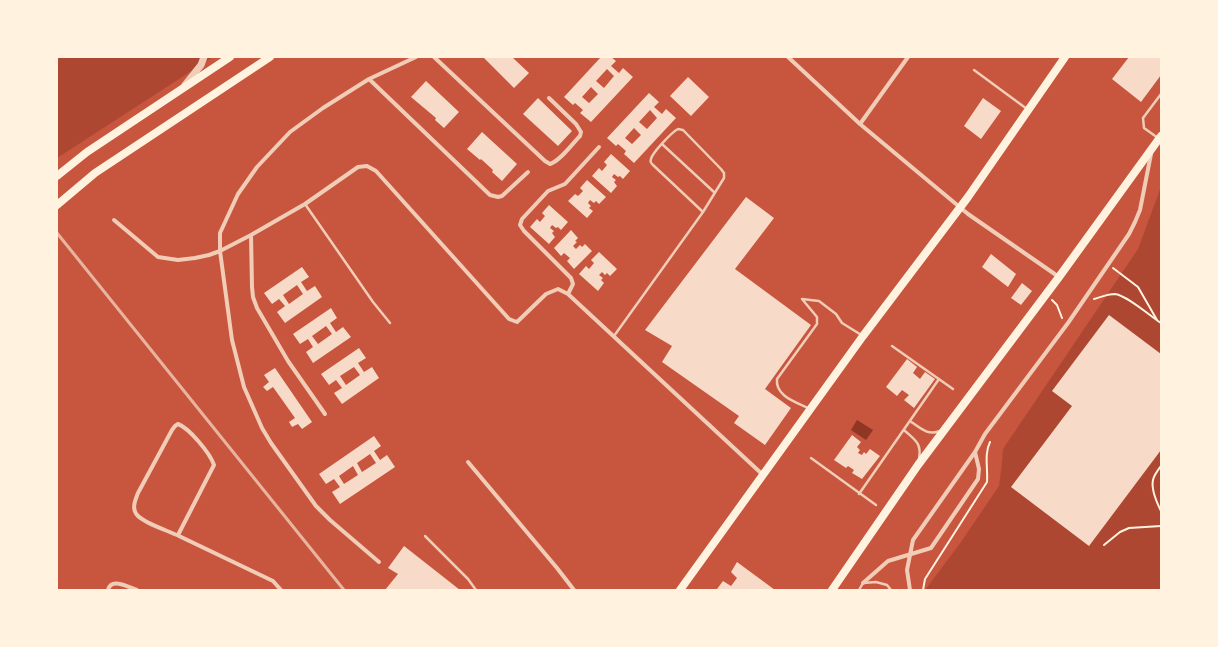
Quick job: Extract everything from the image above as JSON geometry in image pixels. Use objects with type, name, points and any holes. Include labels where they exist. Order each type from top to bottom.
[{"type":"main road","points":[[57,176],[87,152],[230,57]]},
{"type":"main road","points":[[57,205],[95,173],[270,57]]},
{"type":"main road","points":[[680,590],[762,474],[863,336],[968,197],[1065,57]]},
{"type":"main road","points":[[832,590],[918,466],[1059,277],[1160,137]]},
{"type":"street","points":[[179,91],[197,71],[204,57]]},
{"type":"street","points":[[379,562],[316,506],[262,428],[244,387],[237,365],[232,340],[220,251],[220,233],[238,194],[257,167],[290,132],[323,108],[369,79],[416,57]]},
{"type":"street","points":[[434,57],[550,164],[559,158],[580,136],[581,132],[576,124],[549,98]]},
{"type":"street","points":[[788,57],[860,124],[968,214],[1059,277]]},
{"type":"street","points":[[860,124],[908,57]]},
{"type":"street","points":[[369,79],[490,195],[498,198],[502,196],[528,172]]},
{"type":"street","points":[[568,294],[573,284],[570,278],[524,231],[520,225],[522,219],[548,191],[565,184],[599,147]]},
{"type":"street","points":[[910,590],[907,570],[913,540],[975,452],[985,434],[1068,323],[1108,265],[1135,222],[1145,188],[1152,147]]},
{"type":"street","points":[[114,220],[158,257],[178,260],[196,258],[220,251],[251,235],[305,204],[358,167],[366,166],[376,172],[509,320],[517,322],[546,294],[558,290],[568,294],[762,474]]},
{"type":"street","points":[[251,235],[252,287],[253,297],[257,308],[288,361],[325,414]]},
{"type":"street","points":[[178,535],[214,465],[212,460],[186,428],[178,424],[172,430],[138,493],[134,502],[134,509],[137,516],[273,581],[281,590]]},
{"type":"street","points":[[863,583],[888,561],[931,548],[978,479],[975,452]]},
{"type":"street","points":[[468,462],[574,590]]},
{"type":"street","points":[[108,590],[112,583],[118,583],[137,590]]},
{"type":"lane","points":[[974,70],[1027,110]]},
{"type":"lane","points":[[1160,137],[1144,128],[1143,118],[1161,94]]},
{"type":"lane","points":[[614,336],[703,212],[724,178],[724,173],[721,169],[683,130],[678,129],[662,144],[651,158],[652,165],[703,212]]},
{"type":"lane","points":[[662,144],[715,193]]},
{"type":"lane","points":[[305,204],[373,302],[390,323]]},
{"type":"lane","points":[[810,409],[788,398],[779,390],[776,384],[777,379],[817,324],[817,316],[802,298],[819,301],[836,314],[842,323],[863,336]]},
{"type":"lane","points":[[892,346],[953,389]]},
{"type":"lane","points":[[859,494],[939,379]]},
{"type":"lane","points":[[910,421],[928,433],[935,433],[947,428]]},
{"type":"lane","points":[[904,430],[918,443],[920,452],[918,466]]},
{"type":"lane","points":[[811,458],[876,505]]},
{"type":"lane","points":[[425,536],[468,579],[476,590]]},
{"type":"lane","points":[[859,590],[863,583],[876,582],[888,585],[891,590]]},
{"type":"path","points":[[1108,265],[1138,287],[1158,321]]},
{"type":"path","points":[[1090,304],[1094,299],[1116,294],[1124,297],[1161,323]]},
{"type":"path","points":[[1045,295],[1057,305],[1062,318],[1068,323]]},
{"type":"path","points":[[923,590],[925,579],[987,482],[987,449],[992,439]]},
{"type":"path","points":[[1161,466],[1153,479],[1153,484],[1161,511]]},
{"type":"path","points":[[1104,545],[1120,532],[1129,528],[1161,526]]},
{"type":"shaded area","points":[[57,57],[213,57],[57,158]]},
{"type":"shaded area","points":[[1161,187],[1161,590],[925,590],[961,542],[999,486],[1003,449],[1138,249]]},
{"type":"shaded area","points":[[857,420],[873,430],[866,440],[851,430]]},
{"type":"building","points":[[483,57],[512,57],[529,73],[514,88]]},
{"type":"building","points":[[601,57],[611,57],[616,61],[611,66],[619,73],[623,68],[633,77],[591,122],[580,113],[583,110],[575,103],[573,105],[564,97]],"holes":[[[607,69],[614,76],[604,88],[596,81]],[[591,87],[598,94],[589,103],[582,97]]]},
{"type":"building","points":[[1129,57],[1161,57],[1161,75],[1141,102],[1112,79]]},
{"type":"building","points":[[688,77],[709,97],[691,116],[670,96]]},
{"type":"building","points":[[426,81],[459,112],[444,128],[435,120],[436,118],[411,97]]},
{"type":"building","points":[[649,93],[659,102],[654,107],[662,114],[666,109],[676,118],[634,163],[624,154],[626,151],[618,144],[616,146],[607,138]],"holes":[[[650,110],[657,118],[647,129],[639,122]],[[634,128],[641,135],[632,144],[625,138]]]},
{"type":"building","points":[[538,98],[572,131],[558,146],[523,114]]},
{"type":"building","points":[[983,98],[1001,111],[981,139],[964,126]]},
{"type":"building","points":[[482,132],[517,164],[502,181],[481,159],[480,160],[467,149]]},
{"type":"building","points":[[611,154],[630,171],[623,179],[614,174],[612,177],[616,180],[614,182],[617,186],[611,193],[592,176],[599,168],[602,171],[607,165],[604,162]]},
{"type":"building","points":[[587,180],[606,197],[599,204],[596,201],[594,203],[590,200],[588,203],[591,206],[589,208],[593,211],[587,218],[568,201],[575,194],[578,196],[583,191],[580,188]]},
{"type":"building","points":[[746,197],[774,218],[735,269],[811,325],[765,389],[791,408],[765,445],[734,423],[739,416],[662,362],[672,346],[645,330]]},
{"type":"building","points":[[549,205],[568,222],[561,230],[552,225],[550,228],[554,231],[552,233],[555,237],[549,244],[530,227],[537,219],[540,222],[545,216],[542,213]]},
{"type":"building","points":[[571,230],[578,238],[575,241],[577,242],[573,246],[576,249],[580,245],[582,247],[585,244],[592,251],[574,269],[567,261],[570,258],[564,253],[561,256],[554,248]]},
{"type":"building","points":[[599,252],[617,269],[610,276],[607,273],[605,275],[602,272],[599,275],[603,278],[601,280],[604,283],[598,291],[579,274],[586,266],[589,269],[594,263],[591,260]]},
{"type":"building","points":[[991,254],[1016,274],[1008,287],[982,267]]},
{"type":"building","points":[[302,267],[309,277],[301,282],[307,291],[315,286],[322,297],[285,323],[277,312],[285,306],[279,299],[272,304],[264,293]],"holes":[[[297,285],[303,294],[289,304],[283,295]]]},
{"type":"building","points":[[1022,283],[1032,291],[1021,305],[1011,298]]},
{"type":"building","points":[[331,308],[337,318],[330,323],[336,332],[343,327],[351,337],[313,363],[306,352],[313,347],[308,339],[300,344],[293,334]],"holes":[[[326,326],[332,334],[318,344],[312,336]]]},
{"type":"building","points":[[1109,315],[1161,354],[1161,450],[1089,546],[1011,487],[1072,406],[1052,391]]},
{"type":"building","points":[[359,348],[366,358],[358,363],[364,372],[372,367],[379,378],[342,404],[334,393],[342,388],[336,380],[329,385],[321,374]],"holes":[[[354,367],[360,375],[346,385],[340,376]]]},
{"type":"building","points":[[907,359],[917,367],[913,373],[920,379],[925,372],[935,379],[914,408],[904,400],[909,395],[902,390],[897,396],[886,387]]},
{"type":"building","points":[[275,368],[312,422],[302,429],[298,424],[292,427],[289,422],[295,418],[273,387],[267,391],[263,387],[269,382],[264,375]]},
{"type":"building","points":[[852,435],[861,442],[857,447],[860,450],[858,453],[862,455],[864,452],[866,454],[870,449],[880,456],[862,479],[852,473],[854,470],[848,466],[846,468],[834,460]]},
{"type":"building","points":[[374,436],[381,446],[374,451],[380,460],[387,455],[395,467],[340,504],[332,492],[340,487],[334,479],[326,484],[319,474]],"holes":[[[370,454],[376,463],[362,472],[357,463]],[[353,466],[358,475],[344,484],[339,476]]]},
{"type":"building","points":[[404,546],[460,590],[385,590],[398,574],[388,568]]},
{"type":"building","points":[[737,562],[775,590],[718,590],[717,589],[723,581],[731,586],[737,578],[731,572]]},
{"type":"railway","points":[[57,233],[344,590]]}]
